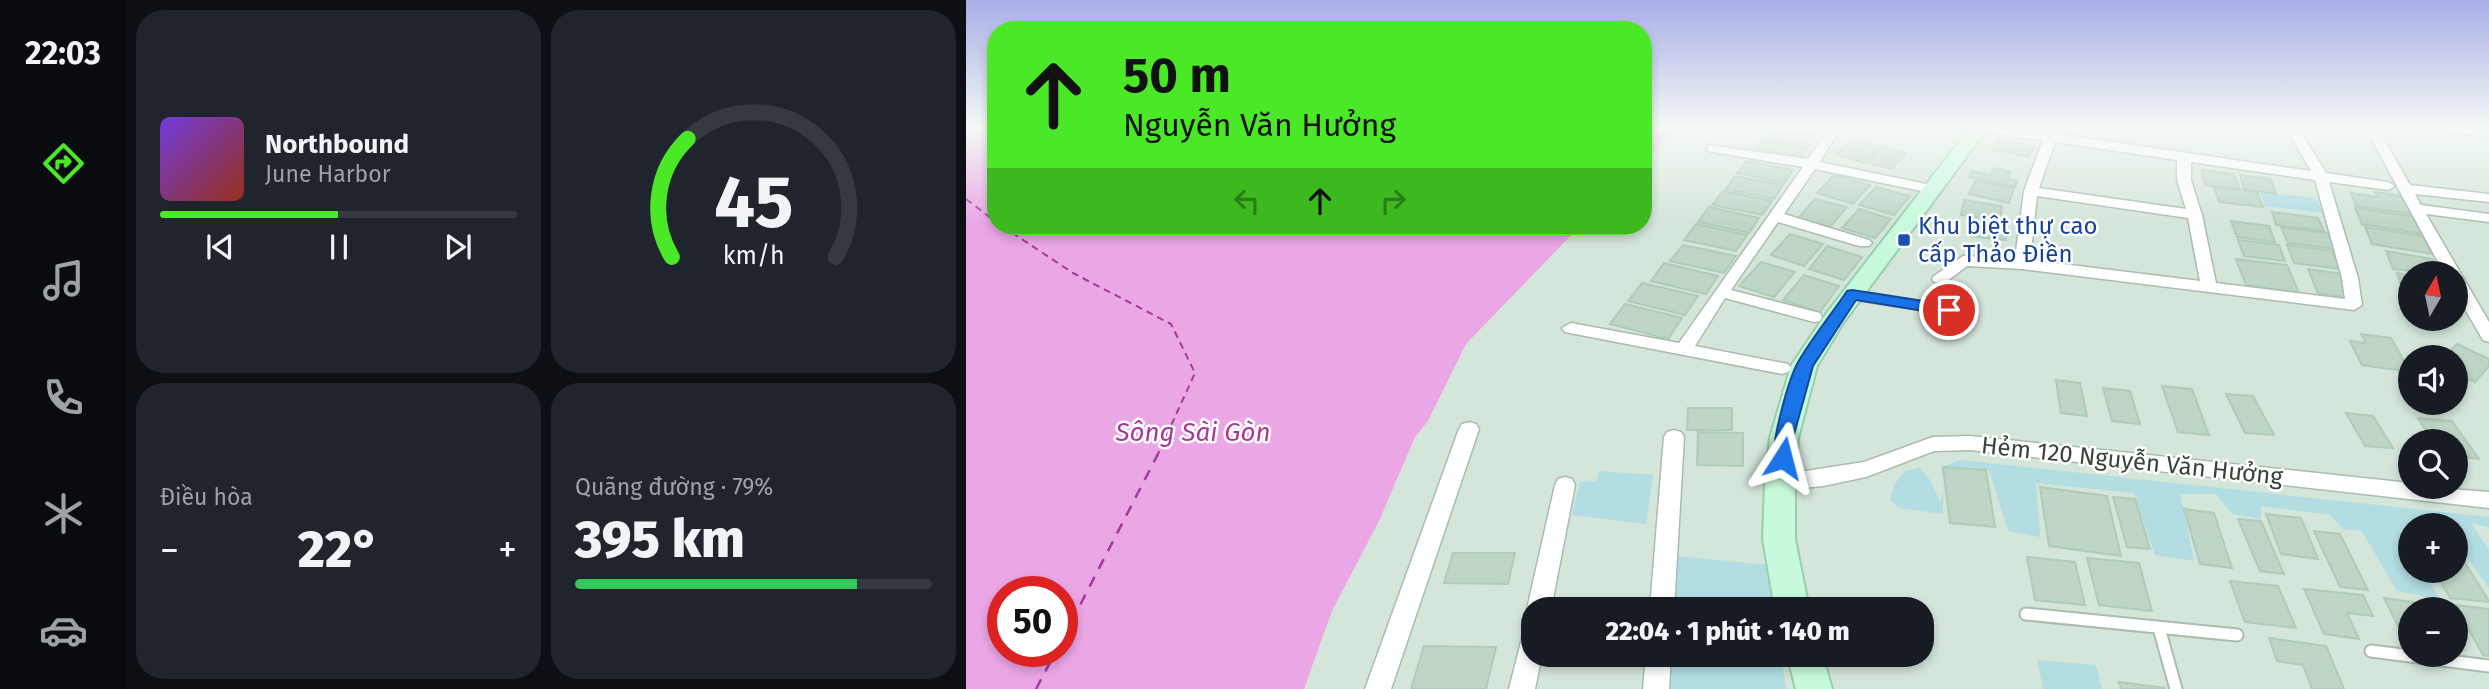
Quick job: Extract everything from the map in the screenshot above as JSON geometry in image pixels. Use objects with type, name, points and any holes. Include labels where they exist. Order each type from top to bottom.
[{"type":"main road","points":[[1790,597],[1779,539],[1780,482],[1793,367],[1852,295],[1953,161]]},
{"type":"main road","points":[[1808,667],[1814,689]]},
{"type":"street","points":[[1794,161],[1931,189]]},
{"type":"street","points":[[1683,351],[1721,292],[1814,161]]},
{"type":"street","points":[[2022,264],[2031,191],[2042,161]]},
{"type":"street","points":[[2184,161],[2185,180],[2209,287]]},
{"type":"street","points":[[2209,161],[2489,198]]},
{"type":"street","points":[[1940,279],[1963,261],[2022,264],[2354,305],[2350,278],[2320,175],[2312,161]]},
{"type":"street","points":[[2385,161],[2395,187],[2414,208],[2445,261]]},
{"type":"street","points":[[2031,191],[2194,215]]},
{"type":"street","points":[[2414,208],[2489,218]]},
{"type":"street","points":[[1775,216],[1864,243]]},
{"type":"street","points":[[1721,292],[1814,317]]},
{"type":"street","points":[[2468,301],[2489,337]]},
{"type":"street","points":[[1571,328],[1683,351],[1793,367]]},
{"type":"street","points":[[1378,689],[1469,429]]},
{"type":"street","points":[[1663,597],[1674,438]]},
{"type":"street","name":"Hẻm 120 Nguyễn Văn Hưởng","points":[[1780,482],[1824,478],[1866,469],[1933,444],[1970,443],[2489,500]]},
{"type":"street","points":[[1542,597],[1565,485]]},
{"type":"street","points":[[1522,689],[1527,667]]},
{"type":"street","points":[[1656,689],[1658,667]]},
{"type":"lane","points":[[1852,295],[1973,314]]},
{"type":"lane","points":[[2026,614],[2237,635]]},
{"type":"lane","points":[[2159,628],[2176,689]]},
{"type":"lane","points":[[2371,651],[2489,666]]},
{"type":"shaded area","points":[[1652,161],[2489,161],[2489,689],[1304,689],[1332,611],[1380,519],[1415,437],[1428,421],[1466,344],[1571,235],[1652,235]]},
{"type":"shaded area","points":[[2260,192],[2316,198],[2323,213],[2265,206]]},
{"type":"shaded area","points":[[1960,460],[2452,513],[2398,513],[2398,583],[2430,583],[2438,597],[2397,591],[2362,531],[2343,529],[2330,515],[2261,506],[2261,519],[2232,514],[2216,494],[2180,494],[2194,561],[2155,555],[2134,493],[2036,483],[2040,537],[2008,531],[1989,470],[1943,467],[1943,493],[1942,467]]},
{"type":"shaded area","points":[[1920,468],[1930,480],[1940,502],[1943,493],[1943,514],[1900,508],[1890,501],[1894,485],[1905,471]]},
{"type":"shaded area","points":[[1599,471],[1653,475],[1646,524],[1572,515],[1580,482],[1597,481]]},
{"type":"shaded area","points":[[2468,515],[2489,517],[2489,527],[2471,523],[2489,550],[2489,588],[2468,559]]},
{"type":"shaded area","points":[[1676,556],[1768,565],[1772,597],[1674,597]]},
{"type":"shaded area","points":[[2037,660],[2096,665],[2102,689],[2043,689]]},
{"type":"shaded area","points":[[1669,667],[1783,667],[1786,689],[1668,689]]},
{"type":"water","name":"Sông Sài Gòn","points":[[966,161],[987,161],[987,235],[1571,235],[1466,344],[1428,421],[1415,437],[1380,519],[1332,611],[1304,689],[966,689]]},
{"type":"building","points":[[1746,161],[1793,170],[1785,183],[1737,173]]},
{"type":"building","points":[[1870,161],[1899,161],[1892,169],[1868,163]]},
{"type":"building","points":[[1994,168],[2011,172],[2008,179],[2017,181],[2015,187],[1969,177],[1973,171],[1991,175]]},
{"type":"building","points":[[2201,170],[2234,174],[2240,190],[2205,185]]},
{"type":"building","points":[[1834,175],[1870,185],[1853,204],[1817,193]]},
{"type":"building","points":[[2240,175],[2271,179],[2276,194],[2244,189]]},
{"type":"building","points":[[1735,176],[1783,185],[1774,199],[1726,189]]},
{"type":"building","points":[[1975,181],[2014,188],[2009,203],[1969,194]]},
{"type":"building","points":[[1876,187],[1910,196],[1894,215],[1859,205]]},
{"type":"building","points":[[2214,187],[2257,192],[2263,207],[2219,202]]},
{"type":"building","points":[[1723,191],[1772,201],[1762,215],[1712,205]]},
{"type":"building","points":[[2375,192],[2403,196],[2412,214],[2356,206],[2351,193],[2378,197]]},
{"type":"building","points":[[1815,199],[1847,207],[1830,227],[1798,218]]},
{"type":"building","points":[[1964,200],[2002,206],[2000,221],[1961,215]]},
{"type":"building","points":[[1709,207],[1759,218],[1749,233],[1698,222]]},
{"type":"building","points":[[2355,208],[2416,217],[2424,234],[2362,224]]},
{"type":"building","points":[[1859,209],[1891,219],[1875,238],[1842,228]]},
{"type":"building","points":[[2272,212],[2318,218],[2324,231],[2276,225]]},
{"type":"building","points":[[1970,220],[2005,224],[2006,240],[1970,236]]},
{"type":"building","points":[[2231,221],[2269,226],[2275,242],[2237,237]]},
{"type":"building","points":[[1696,224],[1747,235],[1736,251],[1684,240]]},
{"type":"building","points":[[2281,227],[2328,233],[2336,249],[2288,243]]},
{"type":"building","points":[[2365,227],[2423,236],[2432,254],[2372,244]]},
{"type":"building","points":[[1790,234],[1823,244],[1804,266],[1771,255]]},
{"type":"building","points":[[2238,240],[2279,245],[2285,261],[2244,256]]},
{"type":"building","points":[[1683,245],[1736,256],[1724,273],[1670,261]]},
{"type":"building","points":[[2287,245],[2332,251],[2340,269],[2294,263]]},
{"type":"building","points":[[1827,246],[1862,257],[1844,280],[1809,269]]},
{"type":"building","points":[[2386,251],[2433,261],[2398,261],[2398,269],[2393,269]]},
{"type":"building","points":[[2236,259],[2287,265],[2299,293],[2246,285]]},
{"type":"building","points":[[1761,262],[1795,272],[1774,297],[1739,286]]},
{"type":"building","points":[[1664,263],[1718,276],[1706,294],[1651,281]]},
{"type":"building","points":[[2308,269],[2342,274],[2353,298],[2318,293]]},
{"type":"building","points":[[1804,275],[1839,286],[1820,312],[1783,300]]},
{"type":"building","points":[[1642,283],[1698,296],[1685,315],[1628,301]]},
{"type":"building","points":[[1625,304],[1682,318],[1668,339],[1610,324]]},
{"type":"building","points":[[2361,334],[2391,338],[2398,351],[2398,370],[2362,365],[2350,341],[2366,343]]},
{"type":"building","points":[[2468,349],[2489,359],[2489,366],[2475,382],[2468,379]]},
{"type":"building","points":[[2056,380],[2080,383],[2087,416],[2061,413]]},
{"type":"building","points":[[2162,386],[2192,389],[2209,435],[2178,432]]},
{"type":"building","points":[[2103,388],[2130,391],[2140,424],[2112,421]]},
{"type":"building","points":[[2226,394],[2253,396],[2274,435],[2245,433]]},
{"type":"building","points":[[1688,408],[1732,408],[1732,430],[1687,430]]},
{"type":"building","points":[[2346,413],[2373,416],[2393,448],[2365,446]]},
{"type":"building","points":[[2418,418],[2452,421],[2458,429],[2425,429]]},
{"type":"building","points":[[1698,432],[1743,433],[1743,466],[1697,465]]},
{"type":"building","points":[[2468,444],[2479,459],[2468,458]]},
{"type":"building","points":[[1943,467],[1986,470],[1995,527],[1950,523]]},
{"type":"building","points":[[2040,487],[2107,496],[2121,556],[2049,546]]},
{"type":"building","points":[[2113,497],[2135,499],[2150,549],[2127,547]]},
{"type":"building","points":[[2184,509],[2214,513],[2232,568],[2200,564]]},
{"type":"building","points":[[2266,514],[2301,518],[2318,559],[2281,554]]},
{"type":"building","points":[[2238,519],[2261,521],[2284,574],[2260,571]]},
{"type":"building","points":[[2314,531],[2340,534],[2368,590],[2340,587]]},
{"type":"building","points":[[1453,553],[1515,553],[1508,584],[1444,583]]},
{"type":"building","points":[[2027,557],[2075,562],[2085,605],[2035,600]]},
{"type":"building","points":[[2087,558],[2139,563],[2152,611],[2099,605]]},
{"type":"building","points":[[2468,568],[2489,602],[2468,600],[2468,597],[2449,597],[2441,583],[2468,583]]},
{"type":"building","points":[[2230,581],[2278,586],[2296,628],[2245,622]]},
{"type":"building","points":[[2304,589],[2363,595],[2373,616],[2347,613],[2359,639],[2324,634]]},
{"type":"building","points":[[2384,598],[2398,600],[2398,626]]},
{"type":"building","points":[[2468,607],[2489,609],[2489,656],[2483,655],[2468,628]]},
{"type":"building","points":[[2269,638],[2326,646],[2344,689],[2312,689],[2303,665],[2277,661]]},
{"type":"building","points":[[1424,646],[1496,647],[1486,689],[1411,689]]},
{"type":"building","points":[[2119,682],[2165,688],[2165,689],[2121,689]]},
{"type":"ferry route","points":[[966,199],[987,215]]},
{"type":"ferry route","points":[[1016,235],[1073,273],[1171,324],[1195,373],[1157,455]]},
{"type":"ferry route","points":[[1078,609],[1157,455]]},
{"type":"ferry route","points":[[1036,689],[1048,667]]},
{"type":"place","name":"Khu biệt thự cao cấp Thảo Điền","points":[[1904,240]]},
{"type":"route","points":[[1783,458],[1784,438],[1804,366],[1852,295],[1949,310]]}]
